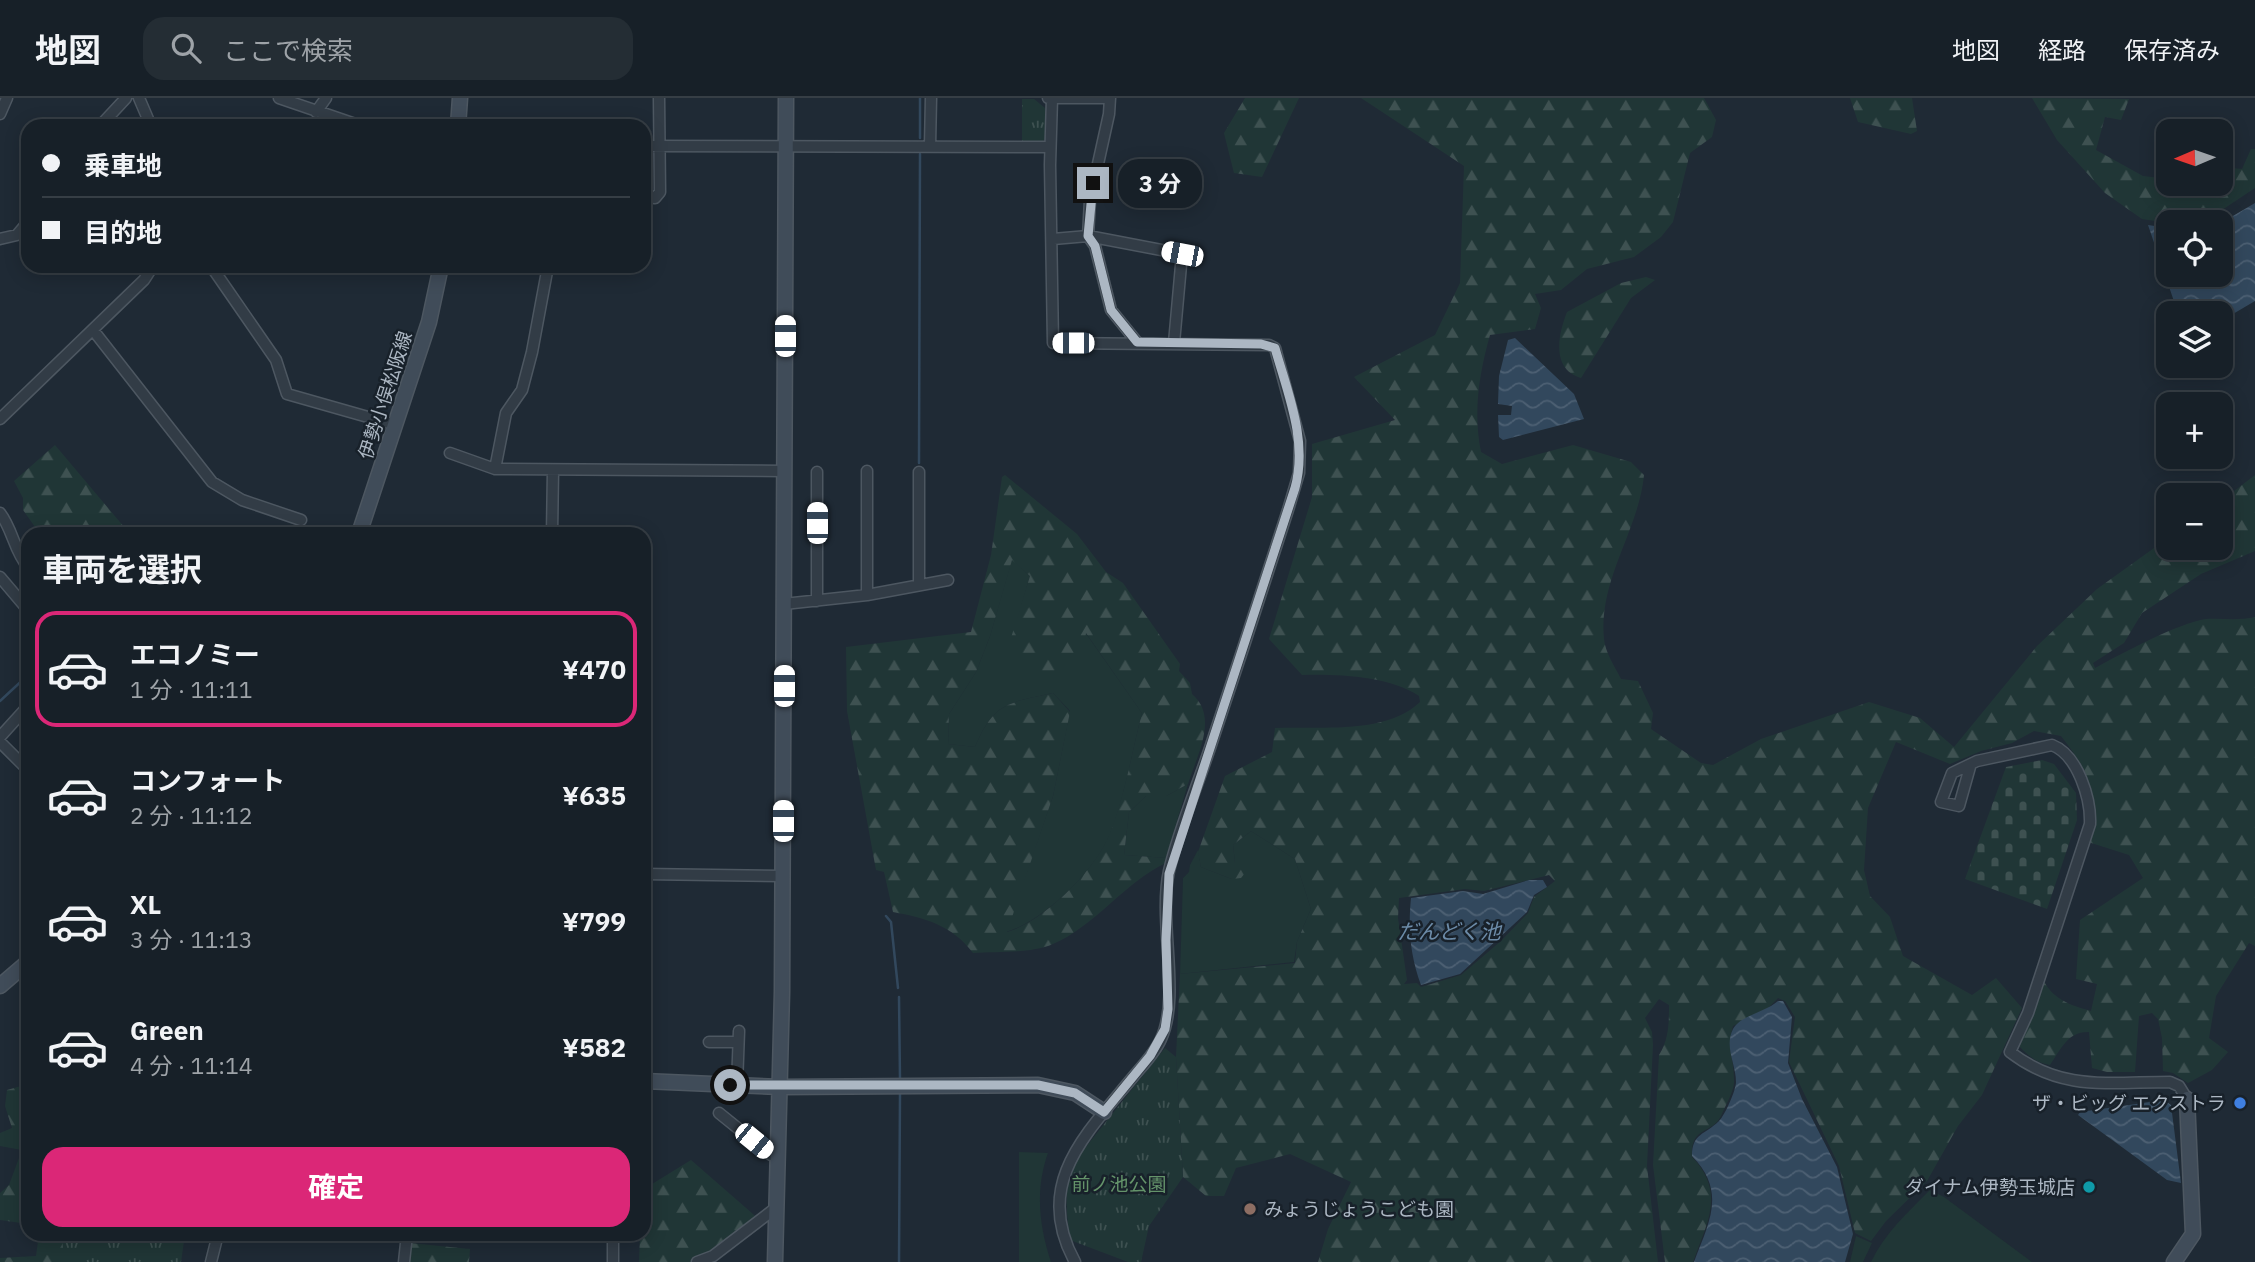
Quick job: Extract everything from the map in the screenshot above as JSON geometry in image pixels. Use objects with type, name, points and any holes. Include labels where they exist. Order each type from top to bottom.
[{"type":"street","points":[[0,114],[7,98]]},
{"type":"street","points":[[106,119],[126,98]]},
{"type":"street","points":[[139,98],[147,119]]},
{"type":"street","points":[[279,98],[338,119]]},
{"type":"street","points":[[316,112],[326,98]]},
{"type":"street","points":[[458,119],[460,98]]},
{"type":"street","points":[[651,198],[655,198],[660,192],[659,98]]},
{"type":"street","points":[[775,1262],[781,1087],[783,876],[786,98]]},
{"type":"street","points":[[930,146],[931,98]]},
{"type":"street","points":[[1075,1262],[1065,1239],[1060,1184],[1073,1153],[1150,1056],[1165,1029],[1168,1009],[1166,940],[1169,874],[1301,463],[1300,441],[1275,348],[1261,344],[1053,343],[1051,98],[1107,98],[1110,114],[1090,200],[1088,236],[1095,246],[1111,310],[1137,342]]},
{"type":"street","points":[[651,146],[1050,147]]},
{"type":"street","points":[[0,239],[17,235],[21,230]]},
{"type":"street","points":[[1053,239],[1088,236],[1182,254],[1174,344]]},
{"type":"street","points":[[0,419],[148,273]]},
{"type":"street","points":[[216,273],[276,359],[287,394],[396,425]]},
{"type":"street","name":"伊勢小俣松阪線","points":[[361,527],[429,323],[440,273]]},
{"type":"street","points":[[495,469],[506,413],[522,390],[547,273]]},
{"type":"street","points":[[93,330],[212,482],[242,500],[301,520]]},
{"type":"street","points":[[450,453],[495,469],[785,471]]},
{"type":"street","points":[[552,527],[553,470]]},
{"type":"street","points":[[867,471],[867,595]]},
{"type":"street","points":[[817,472],[817,601]]},
{"type":"street","points":[[919,472],[919,585]]},
{"type":"street","points":[[0,513],[9,525],[21,559]]},
{"type":"street","points":[[0,577],[21,602]]},
{"type":"street","points":[[784,604],[867,595],[948,580]]},
{"type":"street","points":[[0,599],[10,590]]},
{"type":"street","points":[[21,714],[0,739],[21,762]]},
{"type":"street","points":[[1970,767],[1987,759],[2056,746],[2077,771],[2089,798],[2090,824],[2028,1013],[2010,1052],[2031,1068],[2045,1074],[2105,1085],[2170,1082],[2179,1086],[2187,1099],[2193,1234],[2174,1262]]},
{"type":"street","points":[[651,874],[783,876]]},
{"type":"street","points":[[0,986],[21,968]]},
{"type":"street","points":[[709,1042],[738,1037],[737,1086]]},
{"type":"street","points":[[651,1081],[781,1087],[1046,1086],[1075,1093],[1104,1112]]},
{"type":"street","points":[[719,1114],[771,1155],[779,1157]]},
{"type":"street","points":[[697,1262],[713,1256],[777,1207]]},
{"type":"street","points":[[211,1262],[216,1241]]},
{"type":"street","points":[[404,1262],[406,1241]]},
{"type":"street","points":[[612,1241],[613,1262]]},
{"type":"green space","points":[[1245,98],[1299,98],[1262,177],[1234,173],[1224,133]]},
{"type":"green space","points":[[1361,98],[1704,98],[1716,120],[1712,137],[1690,153],[1673,222],[1661,237],[1634,257],[1587,269],[1561,290],[1535,294],[1541,308],[1535,329],[1490,335],[1480,379],[1477,408],[1481,452],[1502,464],[1573,445],[1631,462],[1644,475],[1635,516],[1607,596],[1604,639],[1621,679],[1638,681],[1653,713],[1651,729],[1701,763],[1713,765],[1761,739],[1869,702],[1920,718],[1954,747],[2037,646],[2097,589],[2156,547],[2156,560],[2233,560],[2233,492],[2255,475],[2255,551],[2201,574],[2142,613],[2124,643],[2093,663],[2095,668],[2180,626],[2194,622],[2255,617],[2255,946],[2249,943],[2216,996],[2209,1038],[2228,1052],[2212,1070],[2188,1083],[2173,1073],[2163,1071],[2162,1038],[2158,1019],[2152,1013],[2139,1016],[2135,1072],[2107,1072],[2092,1068],[2089,1032],[2082,1032],[2070,1038],[2050,1065],[2035,1060],[2016,1043],[2042,977],[2056,996],[2091,1011],[2097,984],[2076,979],[2080,920],[2143,878],[2129,855],[2085,841],[2091,796],[2089,785],[2080,763],[2061,736],[2034,731],[2012,743],[1981,751],[1950,764],[1896,742],[1868,808],[1864,870],[1870,896],[1890,917],[1903,956],[1972,995],[1996,978],[2022,1008],[1982,1095],[1958,1126],[1927,1181],[1886,1221],[1871,1241],[1855,1233],[1839,1166],[1789,1062],[1795,1017],[1785,1001],[1778,998],[1767,1009],[1733,1026],[1731,1047],[1734,1084],[1731,1093],[1717,1122],[1694,1140],[1692,1157],[1702,1170],[1711,1195],[1708,1221],[1693,1262],[1665,1262],[1653,1165],[1659,1055],[1667,1037],[1669,1005],[1659,999],[1645,1018],[1652,1032],[1653,1045],[1647,1166],[1658,1262],[1318,1262],[1328,1229],[1351,1182],[1290,1154],[1236,1168],[1224,1196],[1206,1196],[1183,1177],[1176,1057],[1180,974],[1295,963],[1297,942],[1311,909],[1295,859],[1251,831],[1233,845],[1235,863],[1244,865],[1245,873],[1241,878],[1232,879],[1201,867],[1198,852],[1225,776],[1272,752],[1275,728],[1332,728],[1371,724],[1406,713],[1420,702],[1419,696],[1407,689],[1378,680],[1302,675],[1269,639],[1312,497],[1312,444],[1395,420],[1354,377],[1435,335],[1460,283],[1464,166]],"holes":[[[1549,875],[1555,881],[1534,897],[1528,913],[1501,941],[1461,975],[1421,987],[1417,983],[1404,984],[1407,980],[1398,918],[1399,898],[1465,889],[1484,891]]]},
{"type":"green space","points":[[1850,98],[1912,98],[1917,131],[1911,134],[1858,122]]},
{"type":"green space","points":[[2032,98],[2129,99],[2121,120],[2105,117],[2096,150],[2143,176],[2156,178],[2156,196],[2233,196],[2233,168],[2242,169],[2251,149],[2255,149],[2255,188],[2222,210],[2156,210],[2156,221],[2142,219],[2105,193],[2057,140]]},
{"type":"green space","points":[[1022,99],[1034,99],[1045,108],[1047,137],[1040,144],[1022,144]]},
{"type":"green space","points":[[1646,277],[1655,280],[1631,298],[1581,378],[1571,374],[1561,359],[1559,350],[1567,312],[1621,283]]},
{"type":"green space","points":[[55,445],[124,527],[35,527],[23,510],[23,498],[14,481]]},
{"type":"green space","points":[[1005,475],[1077,534],[1106,572],[1123,583],[1180,664],[1179,671],[1190,683],[1192,694],[1200,703],[1205,725],[1204,737],[1188,784],[1166,796],[1146,796],[1129,812],[1124,855],[1166,858],[1166,863],[1137,881],[1082,927],[1053,944],[1024,951],[973,953],[947,929],[916,917],[893,912],[884,872],[876,870],[847,711],[846,647],[971,632],[991,555],[1002,477]],"holes":[[[1012,560],[1030,576],[1007,651],[1026,671],[1062,672],[1082,659],[1086,633],[1142,713],[1120,804],[1103,847],[1081,878],[1052,906],[1007,932],[1053,796],[1070,712],[1053,693],[1024,699],[996,713],[975,747],[948,744],[949,714],[976,672],[990,636]]]},
{"type":"green space","points":[[1012,559],[1030,576],[1008,652],[1085,632],[1142,713],[1120,805],[1103,848],[1067,893],[1036,918],[1006,932],[1053,796],[1070,711],[1053,693],[1024,699],[996,713],[975,747],[948,744],[949,714],[976,672],[990,636]]},
{"type":"green space","points":[[2042,760],[2054,764],[2076,793],[2077,820],[2047,909],[1965,879],[2006,767]]},
{"type":"green space","points":[[1188,784],[1166,858],[1124,855],[1129,812],[1146,796],[1166,796]]},
{"type":"green space","points":[[1251,831],[1295,859],[1311,909],[1297,942],[1294,962],[1180,974],[1183,878],[1189,872],[1198,850],[1201,867],[1232,879],[1235,863],[1233,845]]},
{"type":"green space","name":"前ノ池公園","points":[[1165,1048],[1176,1057],[1183,1177],[1149,1226],[1141,1262],[1128,1262],[1070,1240],[1068,1184],[1081,1153]]},
{"type":"green space","points":[[21,1086],[21,1150],[0,1146],[0,1133],[12,1128],[5,1106],[7,1090]]},
{"type":"green space","points":[[1019,1152],[1048,1153],[1041,1180],[1040,1208],[1051,1262],[1019,1262]]},
{"type":"green space","points":[[21,1153],[21,1223],[0,1220],[0,1193],[9,1185]]},
{"type":"green space","points":[[691,1160],[761,1221],[697,1262],[639,1262],[640,1241],[651,1241],[651,1185]]},
{"type":"green space","points":[[1930,1190],[1944,1197],[2032,1262],[1871,1262],[1890,1233]]},
{"type":"green space","points":[[1856,1236],[1872,1243],[1863,1262],[1850,1262]]},
{"type":"green space","points":[[38,1241],[85,1241],[86,1262],[0,1262],[0,1258],[36,1256]]},
{"type":"green space","points":[[62,1241],[184,1241],[181,1262],[64,1262]]},
{"type":"green space","points":[[410,1243],[470,1249],[469,1262],[407,1262]]},
{"type":"water","points":[[2255,203],[2255,301],[2233,314],[2233,301],[2174,301],[2169,287],[2233,287],[2233,216]]},
{"type":"water","points":[[2148,225],[2156,226],[2156,248]]},
{"type":"water","points":[[1515,338],[1574,394],[1584,419],[1503,440],[1499,437],[1498,415],[1511,415],[1512,406],[1498,404],[1499,376],[1508,340]]},
{"type":"water","name":"だんどく池","points":[[1529,880],[1543,880],[1547,887],[1534,895],[1527,912],[1460,974],[1421,985],[1411,942],[1411,898],[1463,891],[1483,894]]},
{"type":"water","points":[[1778,1001],[1783,1001],[1792,1017],[1788,1063],[1802,1099],[1837,1167],[1853,1234],[1845,1262],[1694,1262],[1709,1220],[1712,1195],[1703,1169],[1692,1156],[1694,1143],[1721,1118],[1734,1091],[1736,1075],[1730,1042],[1733,1029],[1742,1020]]},
{"type":"water","points":[[2164,1100],[2171,1105],[2181,1183],[2167,1180],[2078,1115],[2080,1112]]},
{"type":"waterway","points":[[920,98],[920,138]]},
{"type":"waterway","points":[[919,463],[920,154]]},
{"type":"waterway","points":[[0,701],[21,682]]},
{"type":"waterway","points":[[886,916],[891,922],[898,988]]},
{"type":"waterway","points":[[899,997],[900,1079]]},
{"type":"waterway","points":[[899,1262],[900,1093]]},
{"type":"place","name":"ザ・ビッグ エクストラ","points":[[2240,1103]]},
{"type":"place","name":"ダイナム伊勢玉城店","points":[[2089,1187]]},
{"type":"place","name":"みょうじょうこども園","points":[[1250,1209]]},
{"type":"route","points":[[730,1085],[1038,1085],[1075,1093],[1104,1112],[1150,1056],[1165,1029],[1168,1009],[1167,887],[1173,855],[1295,488],[1301,463],[1300,441],[1275,348],[1261,344],[1137,342],[1111,310],[1095,246],[1088,236],[1093,183]]}]
